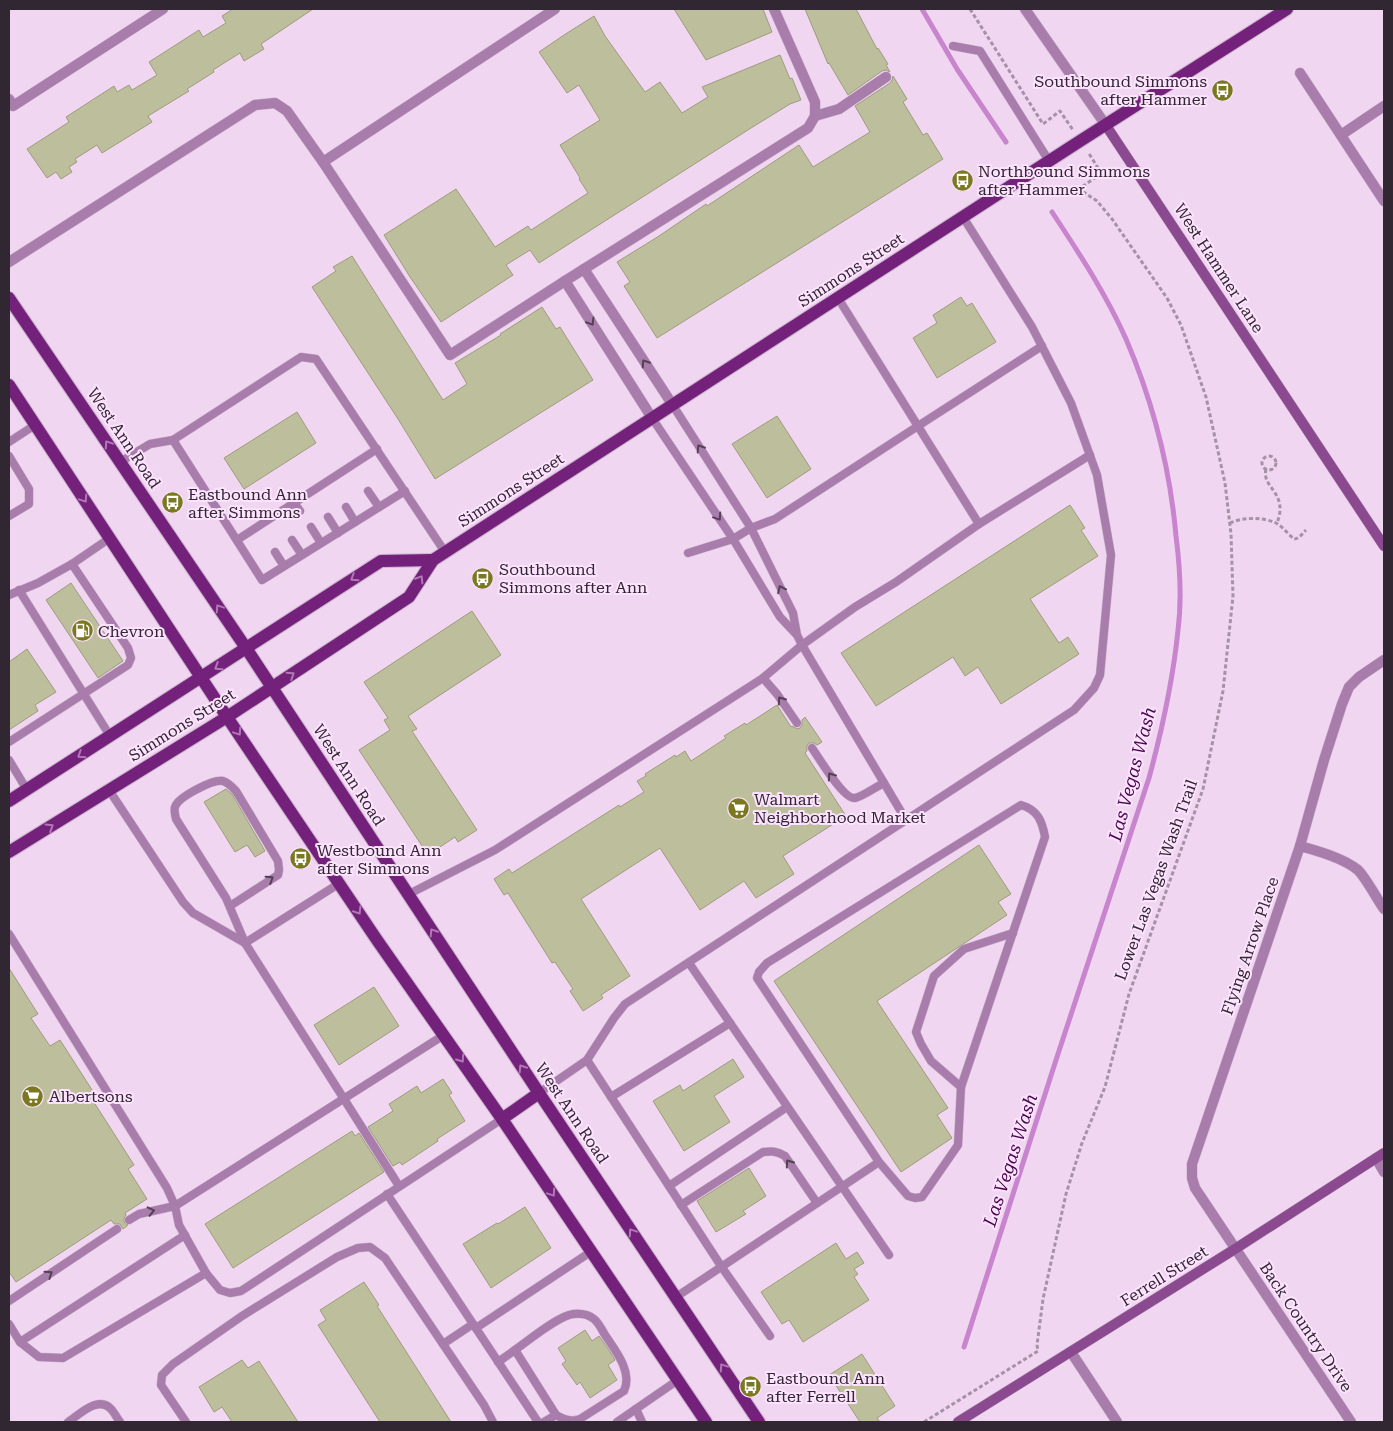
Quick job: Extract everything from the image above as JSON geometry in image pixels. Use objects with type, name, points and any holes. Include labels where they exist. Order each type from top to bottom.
[{"type":"main road","name":"Simmons Street","points":[[9,852],[227,717],[409,597],[433,560],[445,552],[1080,140],[1287,9]]},
{"type":"main road","name":"West Ann Road","points":[[9,298],[246,648],[539,1093],[760,1422]]},
{"type":"main road","points":[[9,385],[227,717],[377,940],[502,1118],[706,1422]]},
{"type":"main road","name":"Simmons Street","points":[[9,802],[381,561],[433,560]]},
{"type":"main road","points":[[502,1118],[539,1093]]},
{"type":"street","points":[[11,102],[163,9]]},
{"type":"street","points":[[323,162],[555,9]]},
{"type":"street","points":[[9,262],[255,105],[275,103],[287,111],[323,162],[450,355],[808,128],[816,116],[815,102],[774,9]]},
{"type":"street","name":"West Hammer Lane","points":[[1025,9],[1106,124],[1384,546]]},
{"type":"street","points":[[1300,73],[1384,201]]},
{"type":"street","points":[[816,116],[839,109],[886,77]]},
{"type":"street","points":[[1341,135],[1384,106]]},
{"type":"street","points":[[584,269],[672,404]]},
{"type":"street","points":[[565,281],[652,418]]},
{"type":"street","name":"Flying Arrow Place","points":[[1235,1249],[1195,1188],[1192,1164],[1300,846],[1342,704],[1349,687],[1359,677],[1384,660]]},
{"type":"street","points":[[1300,846],[1320,852],[1359,871],[1384,909]]},
{"type":"street","points":[[1380,1156],[1384,1172]]},
{"type":"street","name":"Ferrell Street","points":[[958,1422],[1380,1156]]},
{"type":"street","name":"Back Country Drive","points":[[1235,1249],[1351,1422]]},
{"type":"street","points":[[1071,1352],[1116,1422]]},
{"type":"lane","points":[[953,46],[980,51],[1049,161]]},
{"type":"lane","points":[[539,1093],[587,1060],[625,1004],[1074,710],[1094,688],[1100,675],[1111,555],[1097,475],[1071,403],[1042,346],[963,217]]},
{"type":"lane","points":[[838,298],[979,524]]},
{"type":"lane","points":[[688,553],[733,539],[751,528],[775,520],[1042,346]]},
{"type":"lane","points":[[120,462],[150,444],[172,440],[301,357],[316,359],[445,552]]},
{"type":"lane","points":[[672,404],[751,528],[793,613],[797,635],[802,645],[906,820]]},
{"type":"lane","points":[[652,418],[733,539],[780,617],[797,635]]},
{"type":"lane","points":[[9,442],[35,425]]},
{"type":"lane","points":[[172,440],[262,580],[404,491]]},
{"type":"lane","points":[[237,540],[377,449]]},
{"type":"lane","points":[[409,894],[495,850],[763,678],[802,645],[855,607],[896,582],[979,524],[1090,455]]},
{"type":"lane","points":[[9,456],[29,489],[28,504],[9,516]]},
{"type":"lane","points":[[351,466],[357,474]]},
{"type":"lane","points":[[328,481],[334,489]]},
{"type":"lane","points":[[368,491],[379,507]]},
{"type":"lane","points":[[312,492],[317,500]]},
{"type":"lane","points":[[294,503],[300,511]]},
{"type":"lane","points":[[346,507],[355,522]]},
{"type":"lane","points":[[276,515],[280,523]]},
{"type":"lane","points":[[328,517],[338,533]]},
{"type":"lane","points":[[258,526],[263,534]]},
{"type":"lane","points":[[311,527],[321,543]]},
{"type":"lane","points":[[9,594],[38,583],[72,564],[110,538]]},
{"type":"lane","points":[[292,540],[302,555]]},
{"type":"lane","points":[[275,552],[284,566]]},
{"type":"lane","points":[[9,742],[128,665],[131,658],[128,648],[72,564]]},
{"type":"lane","points":[[19,590],[110,736]]},
{"type":"lane","points":[[763,678],[777,694],[797,723]]},
{"type":"lane","points":[[812,748],[849,797],[855,798],[884,783]]},
{"type":"lane","points":[[9,760],[27,790]]},
{"type":"lane","points":[[230,906],[278,875],[278,861],[236,791],[228,783],[213,781],[178,801],[174,808],[176,818],[226,898],[244,943],[399,1186]]},
{"type":"lane","points":[[110,790],[183,902],[194,913],[244,943]]},
{"type":"lane","points":[[1021,805],[1030,807],[1042,824],[1045,837],[961,1087],[958,1145],[922,1197],[908,1196],[878,1162],[758,978],[759,972],[767,963],[1021,805]]},
{"type":"lane","points":[[244,943],[340,883]]},
{"type":"lane","points":[[961,1087],[931,1061],[916,1032],[934,976],[964,949],[1013,933]]},
{"type":"lane","points":[[9,934],[167,1188],[184,1235],[206,1274],[220,1290],[230,1293],[241,1290],[502,1118]]},
{"type":"lane","points":[[689,963],[889,1255]]},
{"type":"lane","points":[[611,1097],[730,1022]]},
{"type":"lane","points":[[129,1220],[139,1214],[175,1206],[444,1035]]},
{"type":"lane","points":[[587,1060],[721,1266],[770,1336]]},
{"type":"lane","points":[[669,1186],[787,1107]]},
{"type":"lane","points":[[681,1205],[763,1152],[772,1151],[779,1152],[785,1156],[817,1203]]},
{"type":"lane","points":[[676,1297],[878,1162]]},
{"type":"lane","points":[[387,1194],[538,1422]]},
{"type":"lane","points":[[9,1301],[117,1229]]},
{"type":"lane","points":[[20,1342],[184,1235]]},
{"type":"lane","points":[[186,1422],[161,1385],[162,1375],[173,1364],[242,1316],[337,1257],[358,1248],[370,1247],[385,1258],[444,1344],[493,1422]]},
{"type":"lane","points":[[444,1344],[592,1252]]},
{"type":"lane","points":[[9,1324],[20,1342],[39,1358],[63,1358],[206,1274]]},
{"type":"lane","points":[[498,1362],[515,1350],[565,1315],[585,1314],[595,1320],[618,1354],[624,1368],[627,1385],[624,1391],[580,1419],[565,1420],[556,1415],[515,1350]]},
{"type":"lane","points":[[617,1422],[678,1380]]},
{"type":"lane","points":[[68,1422],[95,1404],[105,1404],[120,1422]]},
{"type":"lane","points":[[636,1409],[642,1422]]},
{"type":"lane","points":[[544,1422],[556,1415]]},
{"type":"path","name":"Lower Las Vegas Wash Trail","points":[[924,1422],[1038,1351],[1037,1345],[1043,1299],[1066,1194],[1082,1143],[1105,1087],[1129,994],[1203,789],[1223,692],[1233,596],[1230,523],[1225,483],[1206,397],[1181,324],[1167,298],[1112,219],[1097,201],[1079,188],[1096,177],[1104,176],[1080,140],[1060,111],[1044,124],[970,9]]},
{"type":"path","points":[[1266,469],[1271,469],[1274,466],[1275,460],[1272,457],[1268,456],[1263,460],[1262,464],[1266,469],[1267,481],[1281,504],[1277,523]]},
{"type":"path","points":[[1230,523],[1236,520],[1248,519],[1260,519],[1277,523],[1294,539],[1300,537],[1306,530]]},
{"type":"building","points":[[233,9],[313,9],[261,44],[264,49],[244,61],[240,53],[213,70],[214,72],[187,89],[189,91],[148,116],[152,122],[102,153],[97,145],[75,159],[77,162],[69,167],[72,172],[61,179],[56,172],[47,178],[27,149],[69,122],[66,117],[114,86],[117,92],[129,85],[132,90],[157,75],[149,62],[199,30],[203,37],[226,23],[222,16]]},
{"type":"building","points":[[674,9],[763,9],[772,32],[706,60]]},
{"type":"building","points":[[805,9],[856,9],[877,49],[888,64],[886,65],[890,72],[882,71],[848,95],[828,64]]},
{"type":"building","points":[[594,16],[605,36],[645,92],[660,82],[682,113],[708,97],[702,87],[780,55],[801,100],[790,104],[751,128],[539,263],[530,250],[506,265],[513,275],[441,322],[384,235],[456,189],[495,247],[528,226],[531,230],[588,193],[560,145],[600,120],[579,85],[567,93],[539,52]]},
{"type":"building","points":[[893,76],[907,99],[903,102],[923,135],[927,133],[943,159],[657,338],[624,286],[630,282],[617,262],[706,204],[707,206],[799,145],[813,167],[870,132],[855,106],[890,83]]},
{"type":"building","points":[[352,256],[443,400],[467,384],[455,363],[542,307],[556,329],[560,327],[593,380],[435,479],[312,287],[336,271],[333,267]]},
{"type":"building","points":[[961,297],[967,306],[972,303],[996,342],[937,378],[913,338],[937,323],[933,315]]},
{"type":"building","points":[[297,412],[316,443],[244,489],[224,458]]},
{"type":"building","points":[[777,416],[811,469],[767,498],[732,444]]},
{"type":"building","points":[[1070,505],[1085,528],[1081,530],[1098,556],[1030,599],[1059,643],[1068,637],[1079,654],[1001,704],[978,667],[965,676],[953,657],[876,706],[841,653]]},
{"type":"building","points":[[71,583],[123,661],[98,678],[46,600]]},
{"type":"building","points":[[472,611],[501,655],[408,716],[417,729],[412,731],[477,830],[458,842],[455,837],[428,855],[359,750],[390,730],[384,720],[388,718],[364,682]]},
{"type":"building","points":[[27,649],[56,692],[35,705],[38,711],[9,730],[9,662]]},
{"type":"building","name":"Walmart Neighborhood Market","points":[[777,705],[791,727],[800,728],[805,717],[822,742],[817,745],[809,743],[805,753],[846,816],[783,856],[794,874],[756,898],[744,881],[700,910],[660,848],[581,899],[630,976],[601,995],[603,998],[583,1011],[570,991],[573,989],[555,962],[552,963],[508,893],[504,895],[494,879],[509,869],[512,873],[619,805],[620,807],[644,792],[637,781],[675,755],[676,757],[685,751],[691,761],[726,738],[724,736],[745,723],[746,725]]},
{"type":"building","points":[[226,789],[232,794],[265,851],[255,857],[247,845],[235,852],[204,802]]},
{"type":"building","points":[[979,845],[1011,894],[998,902],[1007,915],[877,1001],[948,1108],[937,1115],[952,1138],[901,1172],[774,981]]},
{"type":"building","points":[[9,968],[38,1014],[31,1018],[50,1046],[60,1040],[94,1093],[90,1096],[134,1165],[128,1169],[147,1199],[125,1213],[124,1222],[128,1225],[123,1229],[120,1224],[114,1224],[111,1220],[16,1282],[9,1272]]},
{"type":"building","points":[[374,987],[399,1026],[339,1065],[314,1025]]},
{"type":"building","points":[[733,1059],[744,1077],[714,1096],[730,1122],[684,1151],[653,1101],[680,1085],[683,1091]]},
{"type":"building","points":[[443,1079],[452,1093],[449,1095],[465,1121],[402,1165],[400,1162],[393,1166],[368,1127],[393,1111],[389,1104],[417,1086],[421,1093]]},
{"type":"building","points":[[352,1131],[355,1136],[359,1133],[384,1172],[233,1268],[205,1224]]},
{"type":"building","points":[[749,1168],[766,1196],[743,1211],[746,1214],[716,1232],[697,1201]]},
{"type":"building","points":[[525,1207],[551,1248],[491,1288],[463,1244]]},
{"type":"building","points":[[836,1243],[846,1259],[857,1252],[864,1263],[854,1269],[858,1274],[854,1277],[869,1300],[803,1342],[789,1320],[782,1324],[761,1292]]},
{"type":"building","points":[[364,1282],[379,1305],[377,1306],[451,1422],[380,1422],[318,1325],[326,1320],[320,1310]]},
{"type":"building","points":[[585,1330],[592,1341],[599,1336],[609,1350],[615,1360],[608,1365],[617,1380],[590,1398],[580,1382],[577,1385],[562,1364],[566,1361],[558,1348]]},
{"type":"building","points":[[862,1354],[895,1406],[877,1418],[880,1422],[860,1422],[829,1375]]},
{"type":"building","points":[[242,1360],[248,1368],[259,1361],[298,1422],[232,1422],[222,1407],[214,1412],[199,1387]]},
{"type":"waterway","name":"Las Vegas Wash","points":[[922,9],[957,69],[1006,142]]},
{"type":"waterway","name":"Las Vegas Wash","points":[[964,1347],[1149,778],[1170,686],[1179,618],[1179,571],[1173,511],[1165,460],[1152,411],[1136,363],[1110,306],[1052,212]]},
{"type":"place","name":"Southbound Simmons after Hammer","points":[[1223,90]]},
{"type":"place","name":"Northbound Simmons after Hammer","points":[[962,180]]},
{"type":"place","name":"Eastbound Ann after Simmons","points":[[172,503]]},
{"type":"place","name":"Southbound Simmons after Ann","points":[[483,578]]},
{"type":"place","name":"Chevron","points":[[82,631]]},
{"type":"place","name":"Walmart Neighborhood Market","points":[[738,808]]},
{"type":"place","name":"Westbound Ann after Simmons","points":[[301,859]]},
{"type":"place","name":"Albertsons","points":[[33,1096]]},
{"type":"place","name":"Eastbound Ann after Ferrell","points":[[750,1387]]}]
